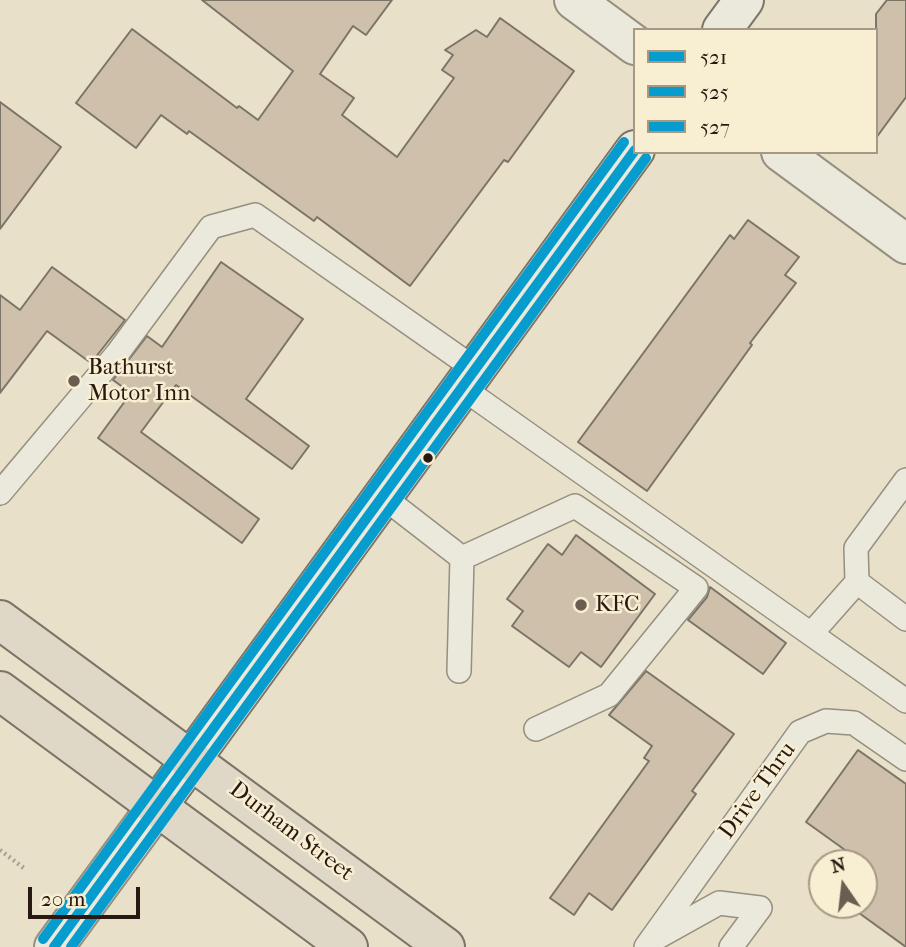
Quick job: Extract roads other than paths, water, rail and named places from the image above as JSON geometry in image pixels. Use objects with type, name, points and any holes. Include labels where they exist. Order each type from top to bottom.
[{"type":"highway","name":"Durham Street","points":[[0,620],[445,947]]},
{"type":"highway","points":[[0,691],[348,947]]},
{"type":"main road","points":[[574,0],[633,44]]},
{"type":"main road","points":[[723,28],[744,0]]},
{"type":"main road","points":[[54,947],[633,153]]},
{"type":"main road","points":[[784,154],[906,244]]},
{"type":"lane","points":[[0,493],[117,354],[211,228],[256,215],[468,378],[811,634],[906,701]]},
{"type":"lane","points":[[811,634],[857,582],[856,548],[906,480]]},
{"type":"lane","points":[[382,496],[462,558]]},
{"type":"lane","points":[[462,558],[575,506],[696,587],[609,695],[536,729]]},
{"type":"lane","points":[[459,671],[462,558]]},
{"type":"lane","points":[[857,582],[906,619]]},
{"type":"lane","name":"Drive Thru","points":[[648,944],[800,732],[826,721],[854,723],[906,759]]},
{"type":"lane","points":[[648,944],[719,903],[760,908],[731,947]]},
{"type":"place","name":"Bathurst Motor Inn","points":[[74,381]]},
{"type":"place","name":"KFC","points":[[581,605]]}]
